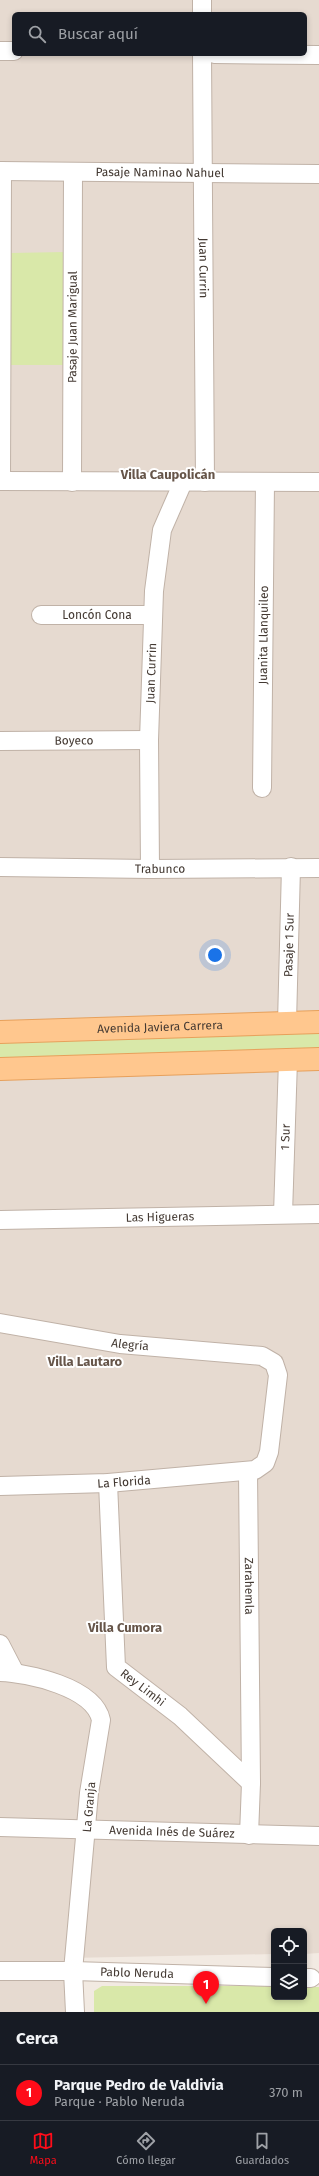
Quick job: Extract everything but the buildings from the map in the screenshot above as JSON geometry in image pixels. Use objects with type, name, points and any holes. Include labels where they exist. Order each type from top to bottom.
[{"type":"main road","name":"Avenida Javiera Carrera","points":[[0,1032],[319,1022]]},
{"type":"main road","points":[[0,1069],[319,1059]]},
{"type":"street","points":[[202,0],[202,12]]},
{"type":"street","points":[[0,51],[12,51]]},
{"type":"street","points":[[307,55],[319,55]]},
{"type":"street","name":"Juan Currin","points":[[202,56],[205,482]]},
{"type":"street","points":[[1,171],[1,481],[319,482]]},
{"type":"street","name":"Pasaje Naminao Nahuel","points":[[1,171],[319,174]]},
{"type":"street","name":"Pasaje Juan Marigual","points":[[72,482],[73,172]]},
{"type":"street","name":"Juan Currin","points":[[150,869],[148,740],[154,591],[162,530],[183,482]]},
{"type":"street","name":"Juanita Llanquileo","points":[[262,788],[265,482]]},
{"type":"street","name":"Loncón Cona","points":[[40,615],[153,615]]},
{"type":"street","name":"Boyeco","points":[[0,741],[148,740]]},
{"type":"street","name":"Trabunco","points":[[0,867],[150,869],[319,868]]},
{"type":"street","name":"Pasaje 1 Sur","points":[[287,1023],[291,867]]},
{"type":"street","name":"1 Sur","points":[[283,1214],[288,1060]]},
{"type":"street","name":"Las Higueras","points":[[0,1220],[319,1214]]},
{"type":"street","name":"Alegría","points":[[0,1323],[120,1344],[262,1356],[274,1363],[278,1375],[269,1452],[261,1466],[248,1471]]},
{"type":"street","name":"La Florida","points":[[0,1486],[108,1483],[248,1471]]},
{"type":"street","name":"Zarahemla","points":[[248,1471],[251,1784],[249,1835]]},
{"type":"street","name":"Rey Limhi","points":[[108,1483],[116,1667],[180,1716],[251,1784]]},
{"type":"street","points":[[0,1644],[7,1672]]},
{"type":"street","name":"La Granja","points":[[7,1672],[59,1684],[92,1703],[100,1714],[101,1720],[89,1793],[87,1830],[73,1971],[75,2012]]},
{"type":"street","name":"Avenida Inés de Suárez","points":[[0,1827],[319,1836]]},
{"type":"street","name":"Pablo Neruda","points":[[0,1971],[73,1971],[271,1977]]},
{"type":"shaded area","points":[[0,0],[319,0],[319,1953],[307,1954],[307,1928],[271,1928],[271,1954],[69,1958],[71,2012],[0,2012]]},
{"type":"green space","points":[[66,252],[65,365],[9,365],[9,253]]},
{"type":"green space","points":[[319,1030],[319,1051],[0,1063],[0,1040]]},
{"type":"green space","points":[[102,1986],[271,1986],[271,2000],[307,2000],[307,1987],[319,1987],[319,2012],[94,2012],[94,1991]]},
{"type":"place","name":"Parque Pedro de Valdivia","points":[[206,2004]]},
{"type":"district","name":"Villa Caupolicán","points":[[168,474]]},
{"type":"district","name":"Villa Lautaro","points":[[85,1361]]},
{"type":"district","name":"Villa Cumora","points":[[125,1627]]}]
